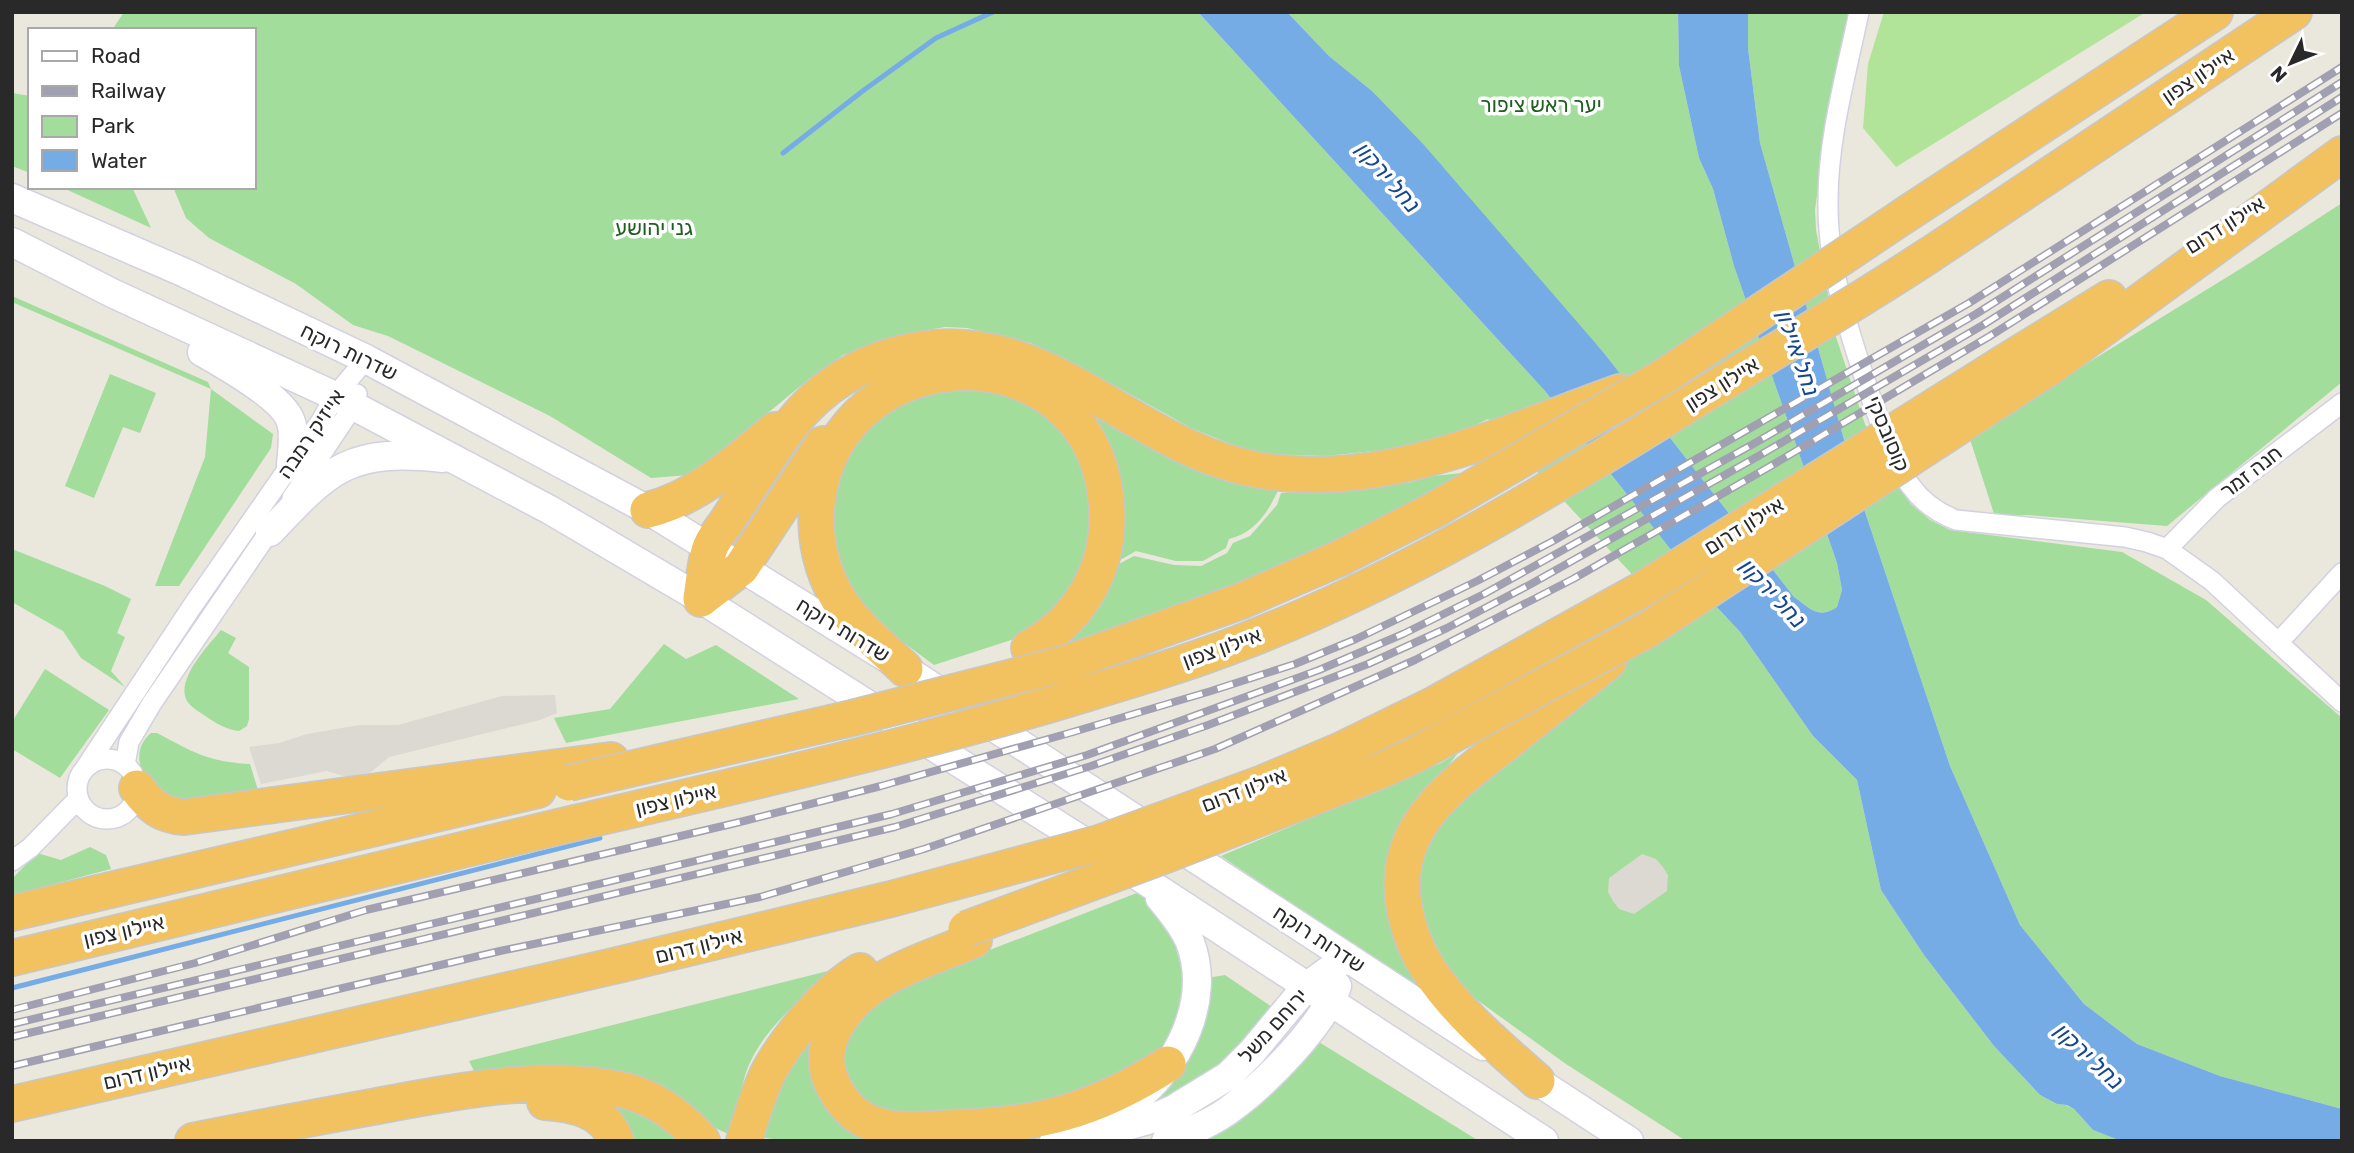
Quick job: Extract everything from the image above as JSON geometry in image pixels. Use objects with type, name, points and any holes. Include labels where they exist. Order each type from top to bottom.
[{"type":"highway","points":[[12,914],[566,775],[852,718],[1067,663],[1222,609],[1316,569],[1436,509],[1663,377],[2215,12]]},
{"type":"highway","name":"איילון צפון","points":[[12,958],[856,758],[1034,710],[1189,661],[1294,621],[1383,579],[1575,475],[1931,254],[2294,12]]},
{"type":"highway","points":[[1537,1081],[1480,1028],[1438,983],[1419,953],[1406,916],[1401,883],[1408,847],[1421,822],[1439,798],[1647,631],[2009,377],[2049,368],[2342,153]]},
{"type":"highway","points":[[648,510],[667,505],[714,478],[852,371],[881,359],[928,347],[965,346],[1008,354],[1045,369],[1168,437],[1207,455],[1239,466],[1287,473],[1377,470],[1432,457],[1663,377]]},
{"type":"highway","points":[[701,599],[741,568],[809,463],[850,414],[884,388],[902,381],[967,372],[998,376],[1025,384],[1067,412],[1081,428],[1102,470],[1107,502],[1102,559],[1083,600],[1068,619],[1030,648],[751,740]]},
{"type":"highway","points":[[905,668],[857,622],[835,593],[826,575],[818,547],[818,495],[834,449],[856,419],[893,390],[939,374]]},
{"type":"highway","name":"איילון דרום","points":[[12,1104],[618,965],[904,896],[1099,843],[1177,816],[1339,751],[1436,704],[1622,602],[2009,377]]},
{"type":"highway","points":[[701,599],[709,548],[791,423],[821,393]]},
{"type":"highway","points":[[1168,1064],[1107,1099],[1081,1109],[1029,1122],[975,1128],[886,1128],[856,1115],[843,1101],[832,1082],[827,1066],[827,1050],[830,1035],[851,1003],[884,979],[970,934],[1380,771],[1647,631]]},
{"type":"highway","points":[[131,776],[152,807],[171,816],[184,817],[566,775]]},
{"type":"highway","points":[[744,1141],[769,1073],[788,1043],[821,1002],[851,976],[885,957],[970,934]]},
{"type":"highway","points":[[193,1141],[419,1098],[509,1085],[557,1084],[604,1087],[629,1092],[661,1106],[681,1120],[702,1141]]},
{"type":"highway","points":[[419,1098],[571,1105],[598,1114],[616,1141]]},
{"type":"main road","name":"שדרות רוקח","points":[[12,198],[185,273],[366,359],[648,510],[905,668],[1629,1141]]},
{"type":"main road","points":[[12,242],[112,293],[345,400],[550,510],[701,599],[1138,876],[1544,1141]]},
{"type":"main road","points":[[112,293],[240,374],[277,402],[291,422],[291,465]]},
{"type":"main road","points":[[270,532],[306,493],[339,468],[359,460],[385,456],[452,459]]},
{"type":"main road","points":[[1054,1141],[1097,1124],[1145,1092],[1168,1064],[1192,1020],[1195,1000],[1194,958],[1190,944],[1174,915],[1138,876]]},
{"type":"main road","name":"ירוחם משל","points":[[1066,1141],[1151,1119],[1201,1095],[1228,1076],[1252,1052],[1306,987],[1347,957]]},
{"type":"main road","name":"ירוחם משל","points":[[1166,1141],[1205,1125],[1232,1108],[1271,1073],[1331,1003],[1347,957]]},
{"type":"street","name":"קוסובסקי","points":[[1859,12],[1830,148],[1829,232],[1837,283],[1853,344],[1882,428],[1910,485],[1941,514],[1956,520],[2125,537],[2167,550],[2211,581],[2342,702]]},
{"type":"street","name":"אייזיק רמבה","points":[[131,776],[129,742],[270,532],[366,359]]},
{"type":"street","name":"אייזיק רמבה","points":[[86,766],[191,608],[291,465],[345,400]]},
{"type":"street","name":"חנה זמר","points":[[2167,550],[2217,498],[2342,403]]},
{"type":"street","points":[[2278,643],[2342,573]]},
{"type":"street","points":[[109,759],[131,776],[132,806],[117,817],[108,819],[90,814],[78,799],[77,782],[86,766],[93,762],[109,759]]},
{"type":"street","points":[[12,861],[30,848],[78,799]]},
{"type":"green space","name":"גני יהושע","points":[[124,12],[1198,12],[1545,391],[1714,604],[1741,633],[1813,736],[1857,780],[1881,890],[1924,955],[1994,1046],[2040,1095],[2074,1109],[2093,1130],[2121,1141],[1686,1141],[1566,1064],[1473,997],[1445,969],[1419,914],[1419,861],[1440,817],[1609,672],[1680,626],[1488,419],[1459,433],[1383,450],[1326,456],[1266,454],[1243,449],[1191,428],[1083,368],[1031,343],[967,328],[945,327],[899,335],[843,355],[689,475],[651,478],[550,416],[388,336],[353,325],[296,284],[209,238],[186,218],[174,189],[256,189],[256,28],[113,28]]},
{"type":"green space","name":"יער ראש ציפור","points":[[1287,12],[1678,12],[1679,66],[1699,158],[1713,189],[1734,266],[1837,563],[1842,590],[1837,607],[1825,612],[1814,611],[1794,597],[1604,353],[1372,91],[1329,56]]},
{"type":"green space","points":[[1748,12],[1851,12],[1830,98],[1815,210],[1816,230],[1836,337],[1865,424],[1896,484],[1911,504],[1930,520],[1950,530],[2122,552],[2206,600],[2342,718],[2342,1109],[2220,1076],[2137,1044],[2084,1004],[2020,925],[1950,766],[1862,503],[1760,143],[1748,48]]},
{"type":"green space","points":[[1884,12],[2146,12],[1896,167],[1863,128],[1868,64]]},
{"type":"green space","points":[[12,93],[28,96],[28,172],[12,166]]},
{"type":"green space","points":[[65,189],[133,189],[151,228]]},
{"type":"green space","points":[[2342,203],[2342,382],[2167,526],[2027,515],[1995,517],[1969,436]]},
{"type":"green space","points":[[12,296],[208,382],[211,389],[12,302]]},
{"type":"green space","points":[[110,374],[156,393],[140,433],[123,427],[94,498],[65,486]]},
{"type":"green space","points":[[958,385],[1032,403],[1079,449],[1094,527],[1072,593],[1023,636],[934,665],[873,620],[842,579],[829,526],[843,460],[889,407]]},
{"type":"green space","points":[[211,389],[273,434],[271,448],[179,586],[155,586],[205,457]]},
{"type":"green space","points":[[1084,401],[1279,488],[1275,497],[1254,526],[1229,539],[1226,548],[1203,561],[1176,561],[1136,551],[1113,564]]},
{"type":"green space","points":[[1472,472],[1361,529],[1254,576],[1041,656],[1113,567],[1134,556],[1174,565],[1201,566],[1227,553],[1233,543],[1250,536],[1277,505],[1281,493],[1408,483],[1433,476]]},
{"type":"green space","points":[[12,549],[131,599],[117,633],[125,637],[111,671],[125,687],[81,658],[63,631],[12,602]]},
{"type":"green space","points":[[221,630],[236,638],[228,653],[249,667],[249,719],[247,726],[239,731],[220,725],[197,710],[190,705],[184,693],[189,674]]},
{"type":"green space","points":[[664,644],[686,659],[716,645],[799,699],[566,743],[554,718],[610,709]]},
{"type":"green space","points":[[45,669],[109,710],[60,778],[12,749],[12,722]]},
{"type":"green space","points":[[151,733],[157,733],[191,751],[212,758],[250,764],[261,800],[187,811],[143,777],[140,765],[141,748]]},
{"type":"green space","points":[[1458,753],[1415,808],[1397,840],[1454,1013],[1221,856],[1441,763]]},
{"type":"green space","points":[[90,847],[106,855],[111,869],[12,895],[12,879],[37,853],[61,860]]},
{"type":"green space","points":[[1142,891],[1163,919],[1175,944],[1181,967],[1181,1013],[1165,1050],[1074,1101],[892,1119],[853,1097],[841,1054],[855,1020],[868,1005],[910,981]]},
{"type":"green space","points":[[836,969],[780,1019],[757,1049],[743,1083],[737,1127],[726,1133],[699,1115],[476,1075],[469,1061]]},
{"type":"green space","points":[[1225,975],[1272,1007],[1220,1065],[1195,1085],[1158,1108],[1151,1098],[1201,979]]},
{"type":"green space","points":[[820,1017],[813,1060],[913,1141],[788,1141],[758,1137],[775,1088]]},
{"type":"green space","points":[[1314,1039],[1479,1141],[1189,1141]]},
{"type":"green space","points":[[612,1104],[643,1111],[681,1141],[632,1141],[623,1119]]},
{"type":"shaded area","points":[[555,695],[557,713],[540,720],[389,757],[371,772],[350,778],[327,771],[261,784],[249,747],[359,725],[398,725],[502,696]]},
{"type":"shaded area","points":[[1642,854],[1656,859],[1663,867],[1668,875],[1667,891],[1634,914],[1619,909],[1613,901],[1608,892],[1609,878]]},
{"type":"water","points":[[1198,12],[1287,12],[1329,56],[1372,91],[1424,145],[1604,353],[1794,597],[1814,611],[1825,612],[1837,607],[1842,590],[1837,563],[1734,266],[1713,189],[1699,158],[1679,66],[1678,12],[1748,12],[1748,48],[1760,143],[1862,503],[1950,766],[2020,925],[2084,1004],[2137,1044],[2220,1076],[2342,1109],[2342,1141],[2121,1141],[2093,1130],[2067,1105],[2057,1104],[2040,1095],[1994,1046],[1924,955],[1881,890],[1857,780],[1813,736],[1741,633],[1714,604],[1545,391]]},
{"type":"waterway","points":[[783,153],[936,38],[993,12]]},
{"type":"waterway","points":[[12,988],[600,838]]},
{"type":"railway","points":[[12,1010],[195,963],[366,910],[881,786],[1073,732],[1295,664],[1356,639],[1553,541],[1969,303],[2342,67]]},
{"type":"railway","points":[[12,1024],[892,814],[1087,755],[1319,670],[1403,634],[1484,594],[1755,443],[1976,314],[2342,82]]},
{"type":"railway","points":[[12,1037],[895,827],[1091,766],[1368,664],[1447,628],[1531,584],[1762,454],[1983,325],[2342,97]]},
{"type":"railway","points":[[12,1066],[500,951],[760,897],[924,849],[1215,749],[1415,660],[1573,579],[1990,336],[2342,113]]},
{"type":"water label","name":"נחל ירקון","points":[[1388,177]]},
{"type":"water label","name":"נחל איילון","points":[[1798,353]]},
{"type":"water label","name":"נחל ירקון","points":[[1773,593]]},
{"type":"water label","name":"נחל ירקון","points":[[2089,1056]]}]
